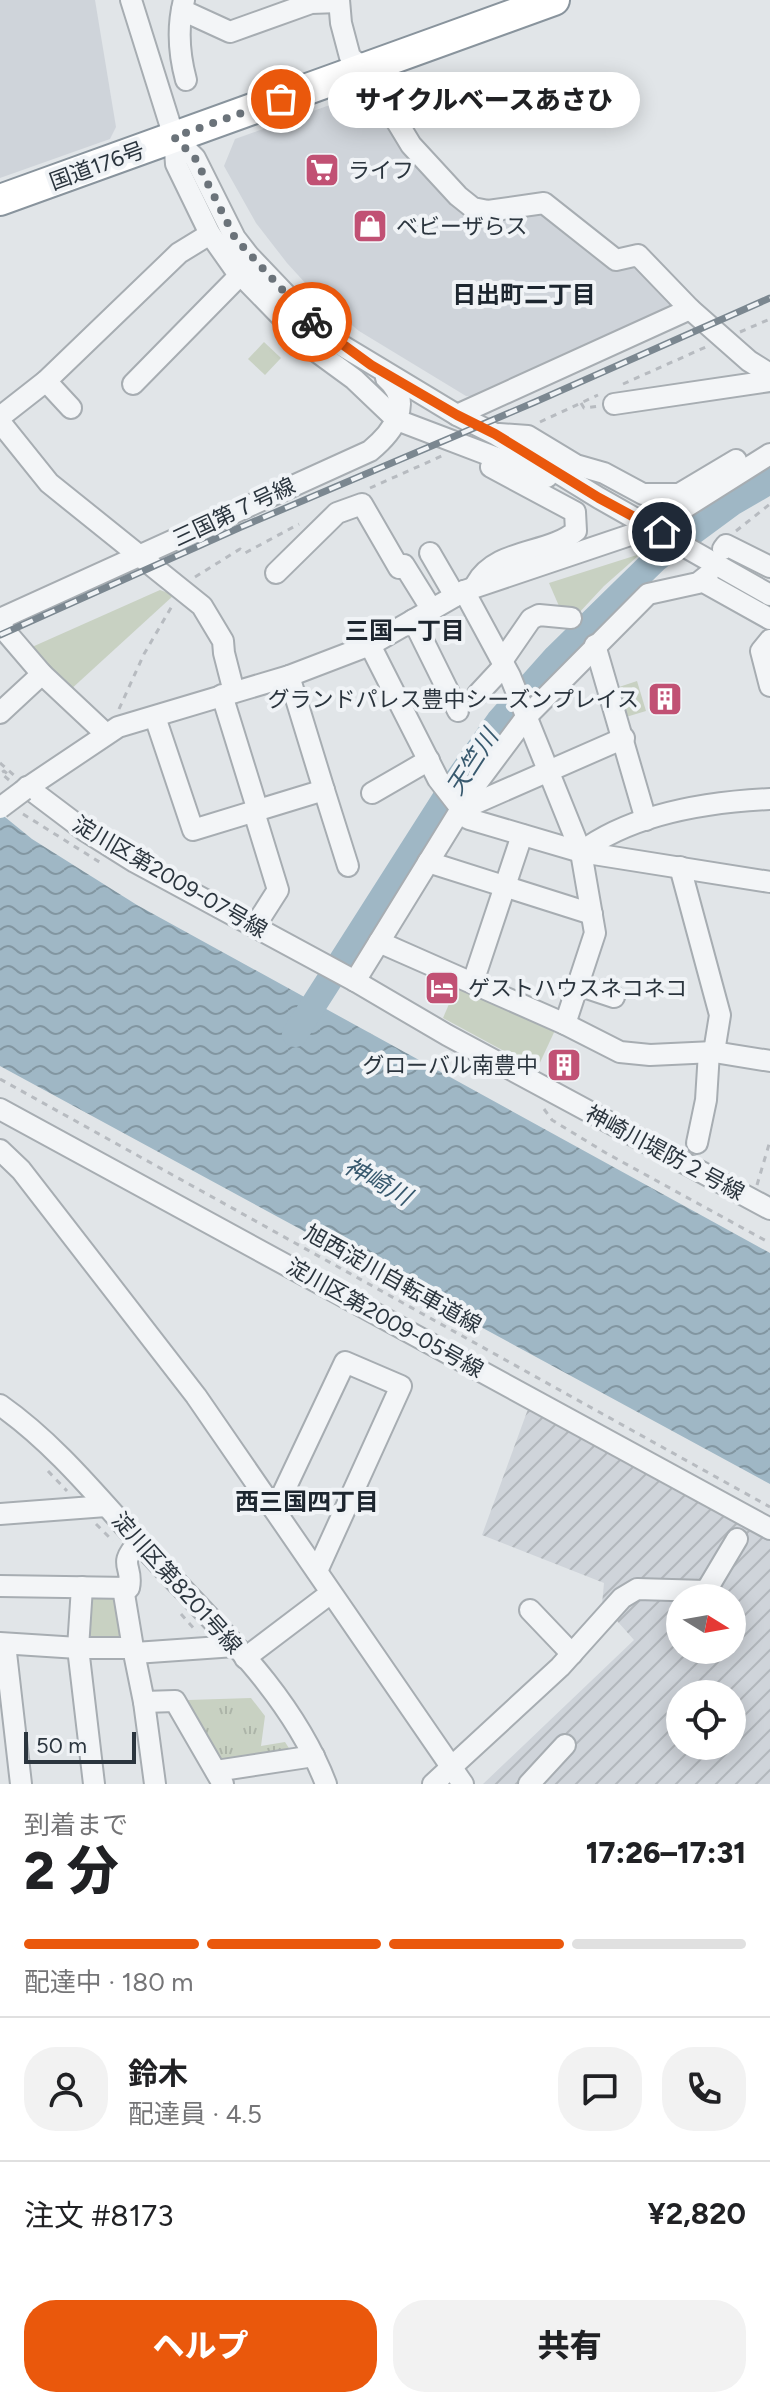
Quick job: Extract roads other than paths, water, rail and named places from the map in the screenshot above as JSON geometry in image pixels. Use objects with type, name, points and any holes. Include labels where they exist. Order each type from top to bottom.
[{"type":"highway","name":"国道176号","points":[[0,200],[554,0]]},
{"type":"street","points":[[131,0],[174,137],[176,164],[210,234],[306,342],[405,423],[575,512],[576,531],[568,538],[524,551],[482,572],[464,592]]},
{"type":"street","points":[[186,80],[180,58],[183,5],[230,32],[311,3],[339,1],[350,57],[365,69],[411,145],[458,196],[473,208],[488,211],[544,203],[616,260],[638,255],[690,309],[749,361],[770,374]]},
{"type":"street","points":[[174,137],[195,158],[235,238],[241,266],[397,387],[405,423]]},
{"type":"street","points":[[210,234],[179,253],[46,381],[0,420],[49,483],[202,606],[223,641],[228,694],[278,890],[255,926]]},
{"type":"street","points":[[133,384],[241,266]]},
{"type":"street","points":[[457,415],[690,309]]},
{"type":"street","points":[[371,365],[770,595]]},
{"type":"street","points":[[46,381],[71,408]]},
{"type":"street","points":[[614,404],[770,381]]},
{"type":"street","points":[[405,423],[599,498]]},
{"type":"street","name":"三国第７号線","points":[[0,622],[301,480],[370,451],[405,423]]},
{"type":"street","points":[[495,434],[528,436],[576,465],[604,473],[643,494],[679,494],[729,463],[770,451]]},
{"type":"street","points":[[0,808],[19,784],[106,734],[289,676],[370,645],[464,592],[658,530],[770,451]]},
{"type":"street","points":[[276,573],[322,524],[337,513],[362,504],[399,568],[404,565],[432,610]]},
{"type":"street","points":[[430,553],[464,592],[506,669],[581,852],[595,933],[565,1024]]},
{"type":"street","points":[[713,561],[770,619]]},
{"type":"street","points":[[353,980],[488,766],[526,714],[595,645],[648,594],[713,561],[770,567]]},
{"type":"street","points":[[478,694],[506,669],[531,619],[539,615],[571,618]]},
{"type":"street","points":[[413,620],[458,711]]},
{"type":"street","points":[[0,622],[42,674],[106,734]]},
{"type":"street","points":[[770,640],[761,651],[770,686]]},
{"type":"street","points":[[370,645],[433,770],[475,822],[581,852],[770,882]]},
{"type":"street","points":[[595,645],[646,820]]},
{"type":"street","points":[[1,710],[42,674]]},
{"type":"street","points":[[289,676],[348,866]]},
{"type":"street","points":[[155,717],[193,830],[324,790]]},
{"type":"street","points":[[460,807],[624,738]]},
{"type":"street","points":[[372,793],[433,770]]},
{"type":"street","name":"淀川区第2009-07号線","points":[[19,784],[109,846],[353,980]]},
{"type":"street","points":[[581,852],[646,820],[737,801],[770,799]]},
{"type":"street","points":[[473,982],[522,835]]},
{"type":"street","points":[[428,862],[592,914]]},
{"type":"street","points":[[680,867],[720,1015],[697,1143]]},
{"type":"street","points":[[379,942],[473,982],[620,1052],[650,1055],[712,1052],[770,1061]]},
{"type":"street","name":"神崎川堤防２号線","points":[[353,980],[447,1035],[770,1209]]},
{"type":"street","points":[[578,985],[614,997]]},
{"type":"street","name":"淀川区第2009-05号線","points":[[0,1109],[770,1529]]},
{"type":"street","points":[[0,1150],[21,1170],[171,1361],[458,1776]]},
{"type":"street","points":[[275,1510],[345,1362],[401,1386],[317,1571]]},
{"type":"street","name":"淀川区第8201号線","points":[[0,1405],[45,1442],[106,1506],[133,1549],[240,1652],[287,1710],[314,1756],[326,1784]]},
{"type":"street","points":[[0,1514],[106,1506]]},
{"type":"street","points":[[433,1784],[458,1776],[622,1598],[637,1589],[706,1591],[737,1539]]},
{"type":"street","points":[[0,1586],[129,1588],[131,1583],[126,1562],[133,1549]]},
{"type":"street","points":[[82,1587],[78,1648],[94,1784]]},
{"type":"street","points":[[123,1588],[155,1784]]},
{"type":"street","points":[[21,1784],[8,1733],[3,1644],[134,1650],[212,1648],[240,1652],[323,1599]]},
{"type":"street","points":[[530,1610],[572,1654]]},
{"type":"street","points":[[144,1702],[175,1701],[216,1780],[314,1756]]},
{"type":"street","points":[[529,1784],[565,1745]]},
{"type":"water","name":"神崎川","points":[[0,813],[32,839],[137,905],[770,1253],[770,1484],[0,1066]]},
{"type":"waterway","name":"天竺川","points":[[295,1034],[453,786],[499,721],[556,657],[656,559],[732,503],[770,481]]},
{"type":"railway","points":[[0,635],[770,298]]},
{"type":"place","name":"サイクルベースあさひ","points":[[281,99]]},
{"type":"place","name":"ライフ","points":[[322,170]]},
{"type":"place","name":"ベビーザらス","points":[[370,226]]},
{"type":"place","name":"グランドパレス豊中シーズンプレイス","points":[[665,699]]},
{"type":"place","name":"ゲストハウスネコネコ","points":[[442,988]]},
{"type":"place","name":"グローバル南豊中","points":[[564,1065]]},
{"type":"district","name":"日出町二丁目","points":[[524,294]]},
{"type":"district","name":"三国一丁目","points":[[405,630]]},
{"type":"district","name":"西三国四丁目","points":[[307,1501]]}]
